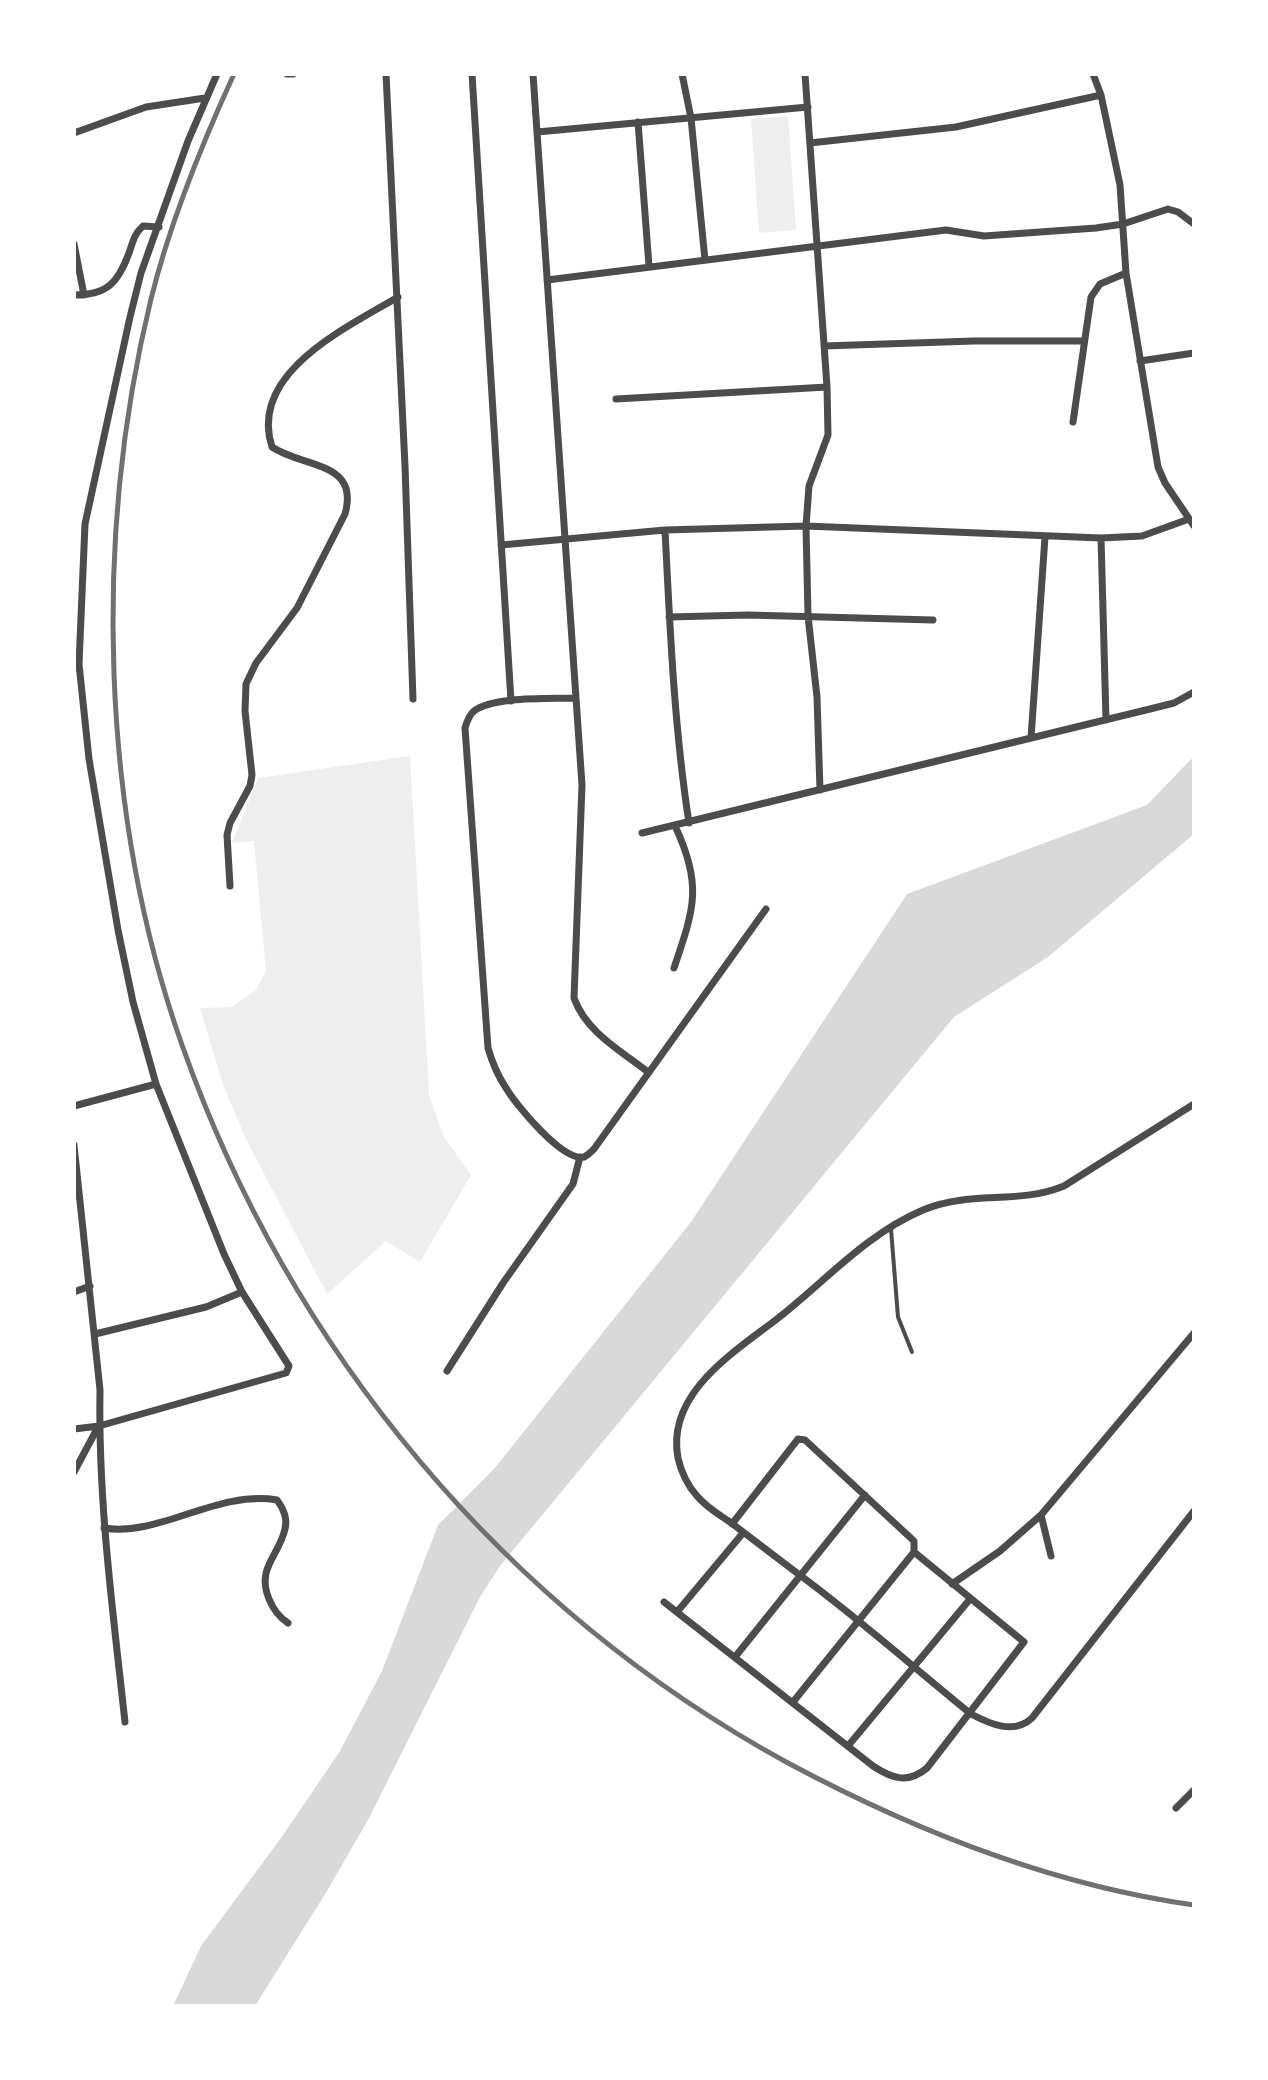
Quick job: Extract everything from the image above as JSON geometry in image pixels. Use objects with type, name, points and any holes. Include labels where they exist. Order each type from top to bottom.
[{"type":"street","points":[[74,1429],[99,1426],[286,1373],[289,1369],[242,1292],[156,1084],[126,971],[97,817],[79,664],[83,537],[130,317],[141,273],[205,98],[217,74]]},
{"type":"street","points":[[287,74],[293,74]]},
{"type":"street","points":[[386,74],[413,699]]},
{"type":"street","points":[[472,74],[511,701]]},
{"type":"street","points":[[533,74],[582,785],[574,998],[577,1008],[600,1036],[648,1072]]},
{"type":"street","points":[[682,74],[691,118],[705,260]]},
{"type":"street","points":[[805,74],[827,387],[828,435],[809,486],[806,526],[808,616],[817,697],[820,790]]},
{"type":"street","points":[[501,545],[665,530],[806,526],[1101,538],[1142,536],[1191,523],[1160,472],[1126,273],[1120,185],[1101,95],[1093,74]]},
{"type":"street","points":[[810,143],[956,127],[1101,95]]},
{"type":"street","points":[[74,133],[146,107],[205,98]]},
{"type":"street","points":[[537,132],[808,107]]},
{"type":"street","points":[[638,122],[649,266]]},
{"type":"street","points":[[547,280],[946,230],[984,236],[1096,228],[1123,224],[1168,209],[1194,224]]},
{"type":"street","points":[[74,295],[97,294],[115,281],[137,231],[143,226],[159,227]]},
{"type":"street","points":[[74,244],[84,295]]},
{"type":"street","points":[[1073,422],[1090,301],[1104,281],[1126,273]]},
{"type":"street","points":[[230,886],[227,835],[252,775],[244,703],[246,684],[256,663],[297,608],[345,514],[348,502],[345,484],[340,476],[330,469],[294,459],[272,447],[268,435],[272,399],[277,387],[296,364],[398,297]]},
{"type":"street","points":[[824,346],[1084,341]]},
{"type":"street","points":[[1140,361],[1194,353]]},
{"type":"street","points":[[616,399],[827,387]]},
{"type":"street","points":[[665,530],[669,617],[689,823]]},
{"type":"street","points":[[1031,738],[1045,537]]},
{"type":"street","points":[[1101,538],[1106,720]]},
{"type":"street","points":[[669,617],[808,616],[933,620]]},
{"type":"street","points":[[642,833],[1174,703],[1194,692]]},
{"type":"street","points":[[575,698],[511,701],[476,709],[468,718],[465,728],[488,1048],[499,1076],[514,1099],[553,1143],[580,1157],[594,1149],[766,909]]},
{"type":"street","points":[[674,968],[692,916],[694,900],[691,864],[675,826]]},
{"type":"street","points":[[74,1106],[156,1084]]},
{"type":"street","points":[[1194,1104],[1055,1190],[1045,1194],[953,1200],[891,1226],[851,1254],[796,1304],[719,1363],[694,1392],[681,1417],[678,1457],[686,1481],[696,1496],[801,1575],[971,1714],[985,1722],[1005,1727],[1027,1722],[1194,1511]]},
{"type":"street","points":[[74,1145],[100,1390],[104,1528],[125,1722]]},
{"type":"street","points":[[447,1371],[503,1283],[573,1184],[580,1157]]},
{"type":"street","points":[[74,1292],[90,1286]]},
{"type":"street","points":[[95,1334],[206,1307],[242,1292]]},
{"type":"street","points":[[952,1584],[1012,1542],[1041,1515],[1194,1333]]},
{"type":"street","points":[[74,1472],[99,1426]]},
{"type":"street","points":[[732,1524],[798,1439],[805,1440],[914,1541],[914,1552],[793,1702]]},
{"type":"street","points":[[735,1657],[865,1495]]},
{"type":"street","points":[[104,1528],[121,1531],[138,1529],[241,1499],[277,1500],[286,1516],[285,1529],[266,1573],[264,1586],[272,1606],[288,1623]]},
{"type":"street","points":[[1041,1515],[1051,1556]]},
{"type":"street","points":[[677,1612],[743,1533]]},
{"type":"street","points":[[664,1602],[888,1776],[910,1778],[927,1768],[1024,1642],[914,1552]]},
{"type":"street","points":[[848,1746],[970,1599]]},
{"type":"street","points":[[1176,1808],[1194,1790]]},
{"type":"lane","points":[[891,1226],[898,1317],[912,1352]]},
{"type":"shaded area","points":[[788,116],[796,230],[759,233],[751,119]]},
{"type":"shaded area","points":[[410,756],[429,1095],[444,1137],[471,1175],[420,1262],[386,1241],[327,1294],[246,1139],[223,1085],[200,1008],[232,1007],[256,990],[266,971],[254,841],[232,843],[258,778]]},
{"type":"shaded area","points":[[1194,756],[1194,834],[1048,957],[954,1017],[500,1566],[480,1597],[368,1820],[255,2006],[173,2006],[201,1946],[281,1838],[340,1751],[382,1671],[438,1525],[494,1469],[691,1222],[907,894],[1147,805]]},
{"type":"railway","points":[[234,74],[198,157],[167,241],[132,390],[120,483],[114,578],[114,674],[121,770],[134,864],[155,956],[182,1045],[227,1157],[282,1264],[346,1365],[419,1460],[500,1548],[589,1628],[685,1700],[788,1763],[935,1833],[1088,1884],[1194,1905]]}]
